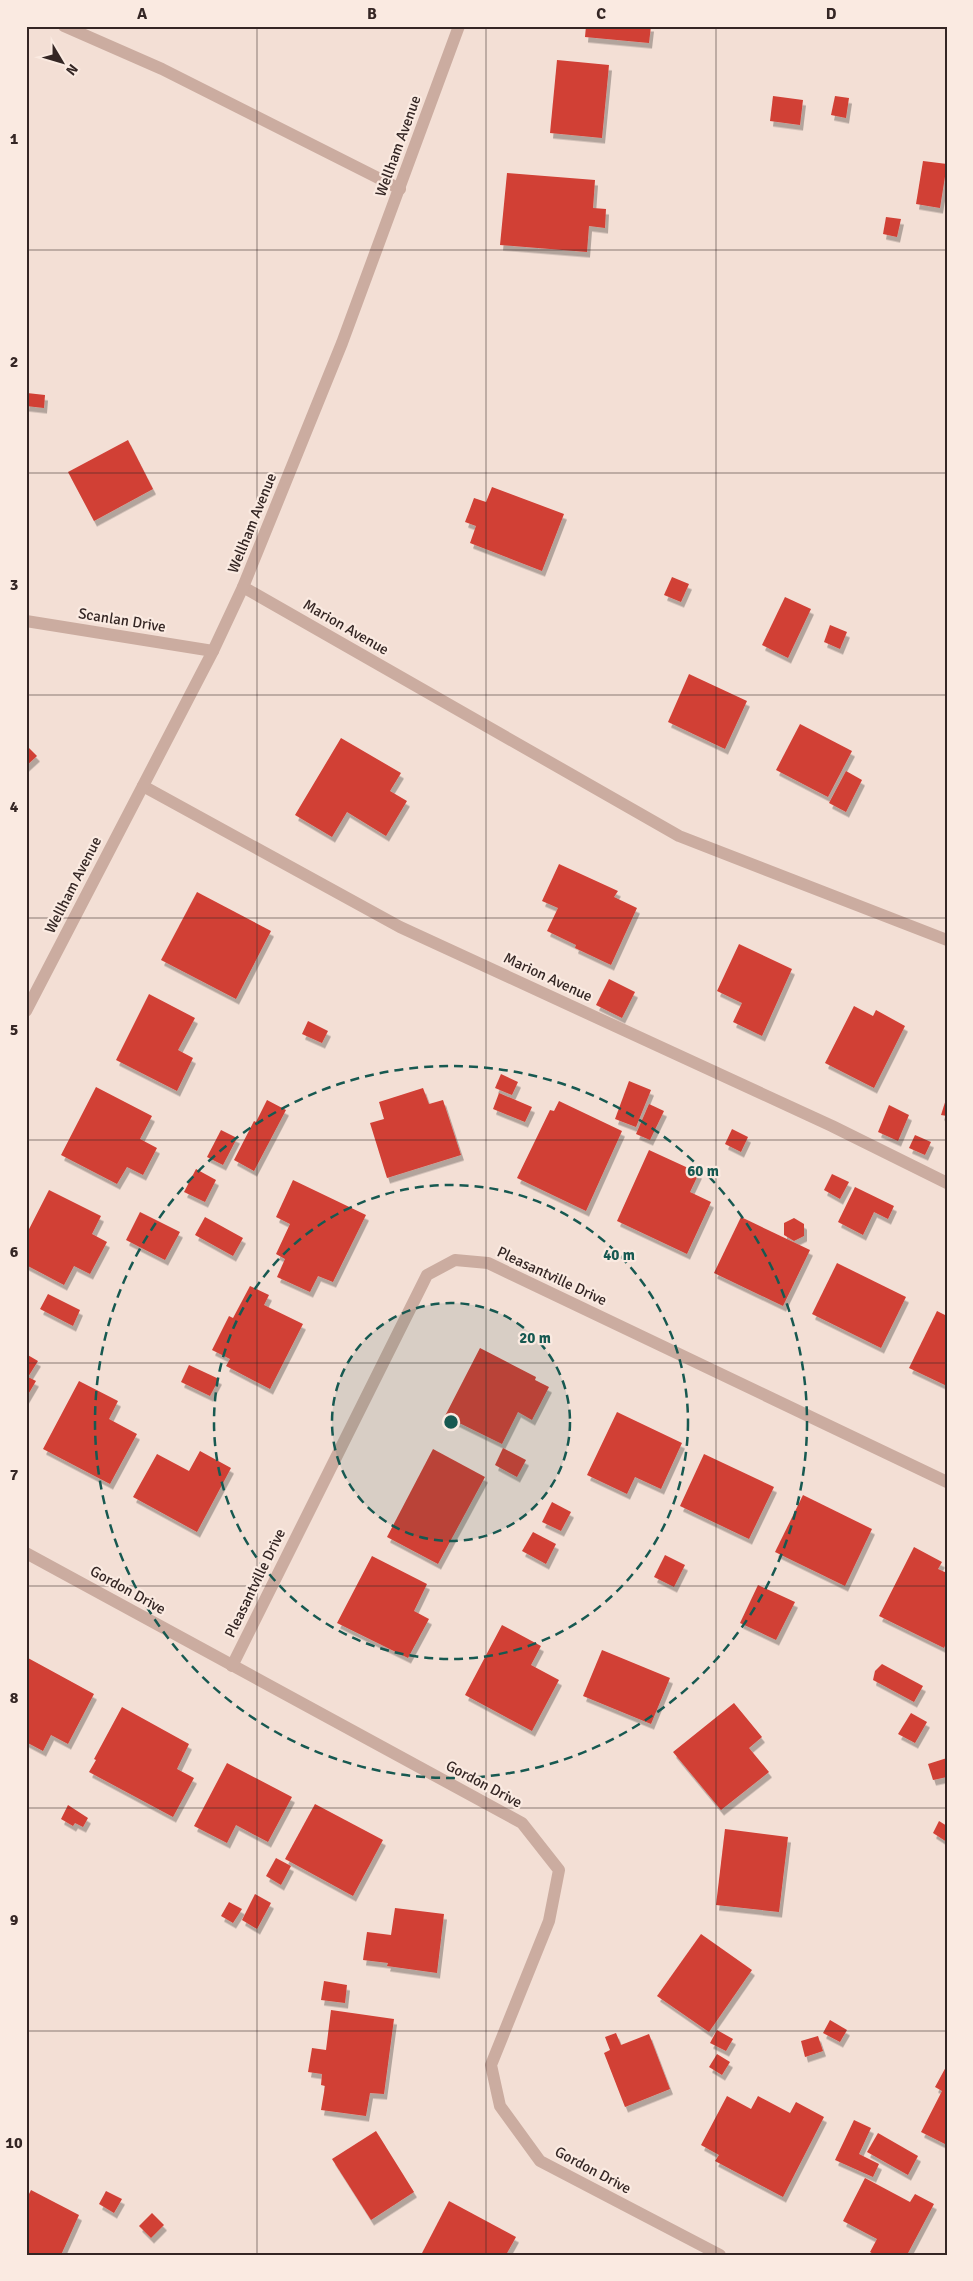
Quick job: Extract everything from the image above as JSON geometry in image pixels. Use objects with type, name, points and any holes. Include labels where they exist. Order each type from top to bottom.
[{"type":"street","points":[[64,26],[162,68],[400,189]]},
{"type":"street","name":"Wellham Avenue","points":[[26,1011],[213,651],[243,587],[342,343],[459,26]]},
{"type":"street","name":"Marion Avenue","points":[[243,587],[679,836],[947,940]]},
{"type":"street","name":"Scanlan Drive","points":[[26,621],[213,651]]},
{"type":"street","name":"Marion Avenue","points":[[142,786],[400,928],[832,1126],[947,1184]]},
{"type":"street","name":"Pleasantville Drive","points":[[232,1666],[427,1274],[455,1260],[488,1262],[947,1482]]},
{"type":"street","name":"Gordon Drive","points":[[26,1553],[522,1823],[559,1870],[549,1921],[491,2065],[500,2106],[540,2161],[720,2255]]},
{"type":"building","points":[[586,26],[651,26],[649,43],[585,37]]},
{"type":"building","points":[[557,60],[609,65],[602,138],[550,133]]},
{"type":"building","points":[[773,96],[803,100],[800,125],[770,121]]},
{"type":"building","points":[[835,96],[849,98],[846,118],[831,115]]},
{"type":"building","points":[[923,161],[947,164],[940,208],[916,204]]},
{"type":"building","points":[[507,173],[595,180],[593,208],[606,209],[605,228],[589,226],[587,252],[500,245]]},
{"type":"building","points":[[886,217],[901,219],[897,237],[883,234]]},
{"type":"building","points":[[27,393],[45,395],[44,408],[26,406]]},
{"type":"building","points":[[128,440],[153,489],[94,521],[68,472]]},
{"type":"building","points":[[492,487],[564,514],[542,571],[470,543],[476,526],[465,522],[474,498],[486,502]]},
{"type":"building","points":[[672,577],[689,584],[681,602],[664,595]]},
{"type":"building","points":[[785,597],[811,609],[788,658],[762,645]]},
{"type":"building","points":[[830,625],[847,632],[840,649],[824,642]]},
{"type":"building","points":[[689,674],[747,701],[725,749],[668,722]]},
{"type":"building","points":[[800,724],[852,751],[828,797],[776,770]]},
{"type":"building","points":[[341,738],[401,773],[390,791],[407,801],[386,836],[347,812],[332,837],[295,815]]},
{"type":"building","points":[[26,745],[37,756],[26,766]]},
{"type":"building","points":[[846,771],[862,780],[846,812],[829,803]]},
{"type":"building","points":[[559,864],[618,891],[614,897],[637,908],[611,965],[575,948],[576,945],[547,931],[558,908],[542,901]]},
{"type":"building","points":[[197,892],[271,931],[236,999],[161,960]]},
{"type":"building","points":[[739,944],[792,969],[762,1036],[733,1022],[742,1003],[717,991]]},
{"type":"building","points":[[609,979],[635,992],[622,1018],[596,1005]]},
{"type":"building","points":[[149,994],[195,1018],[178,1050],[193,1058],[177,1091],[116,1060]]},
{"type":"building","points":[[854,1006],[873,1016],[876,1010],[905,1026],[874,1088],[825,1063]]},
{"type":"building","points":[[308,1021],[328,1031],[322,1043],[302,1034]]},
{"type":"building","points":[[501,1074],[518,1082],[512,1095],[495,1088]]},
{"type":"building","points":[[629,1081],[651,1090],[636,1127],[615,1119]]},
{"type":"building","points":[[96,1087],[152,1116],[140,1139],[157,1148],[143,1175],[127,1167],[117,1184],[61,1155]]},
{"type":"building","points":[[423,1088],[429,1104],[443,1100],[461,1155],[387,1178],[370,1123],[384,1119],[379,1102]]},
{"type":"building","points":[[499,1093],[532,1107],[525,1122],[493,1109]]},
{"type":"building","points":[[947,1096],[947,1116],[941,1115]]},
{"type":"building","points":[[267,1100],[286,1110],[254,1171],[234,1160]]},
{"type":"building","points":[[559,1101],[622,1131],[586,1211],[517,1178],[550,1110],[554,1111]]},
{"type":"building","points":[[649,1104],[664,1111],[650,1140],[636,1134]]},
{"type":"building","points":[[889,1105],[909,1115],[898,1141],[878,1132]]},
{"type":"building","points":[[732,1129],[748,1137],[741,1152],[725,1144]]},
{"type":"building","points":[[221,1130],[237,1138],[223,1165],[207,1157]]},
{"type":"building","points":[[915,1135],[931,1142],[925,1155],[909,1148]]},
{"type":"building","points":[[649,1150],[699,1173],[690,1192],[711,1202],[687,1254],[617,1221]]},
{"type":"building","points":[[196,1169],[216,1180],[205,1202],[184,1192]]},
{"type":"building","points":[[832,1174],[849,1182],[840,1199],[824,1190]]},
{"type":"building","points":[[293,1180],[366,1215],[333,1282],[318,1276],[310,1292],[277,1277],[285,1259],[276,1254],[290,1224],[276,1217]]},
{"type":"building","points":[[855,1187],[894,1206],[888,1219],[874,1212],[863,1235],[838,1222]]},
{"type":"building","points":[[49,1190],[101,1216],[92,1234],[107,1242],[90,1274],[74,1266],[64,1285],[26,1265],[26,1235]]},
{"type":"building","points":[[140,1212],[180,1232],[165,1260],[126,1240]]},
{"type":"building","points":[[205,1217],[243,1238],[233,1256],[195,1235]]},
{"type":"building","points":[[741,1217],[810,1250],[783,1306],[714,1273]]},
{"type":"building","points":[[794,1218],[804,1224],[804,1236],[794,1241],[784,1235],[784,1223]]},
{"type":"building","points":[[837,1263],[906,1297],[881,1348],[812,1314]]},
{"type":"building","points":[[250,1286],[269,1295],[264,1305],[303,1324],[270,1389],[226,1366],[230,1359],[212,1350],[229,1316],[233,1318]]},
{"type":"building","points":[[48,1294],[80,1310],[73,1326],[40,1309]]},
{"type":"building","points":[[937,1311],[947,1316],[947,1386],[909,1368]]},
{"type":"building","points":[[480,1348],[536,1377],[535,1380],[549,1387],[532,1420],[518,1412],[502,1444],[445,1416]]},
{"type":"building","points":[[26,1354],[38,1361],[28,1377],[36,1381],[26,1398]]},
{"type":"building","points":[[189,1365],[219,1379],[210,1396],[181,1382]]},
{"type":"building","points":[[79,1381],[118,1401],[109,1419],[137,1434],[110,1484],[43,1449]]},
{"type":"building","points":[[617,1412],[682,1443],[661,1489],[635,1477],[627,1494],[587,1475]]},
{"type":"building","points":[[503,1448],[526,1460],[517,1477],[495,1465]]},
{"type":"building","points":[[433,1449],[485,1477],[438,1564],[387,1537]]},
{"type":"building","points":[[200,1451],[231,1468],[197,1532],[133,1497],[157,1454],[189,1471]]},
{"type":"building","points":[[704,1454],[774,1487],[749,1539],[680,1506]]},
{"type":"building","points":[[803,1495],[872,1529],[845,1586],[775,1552]]},
{"type":"building","points":[[552,1502],[571,1512],[561,1531],[542,1522]]},
{"type":"building","points":[[533,1532],[556,1544],[546,1564],[522,1551]]},
{"type":"building","points":[[914,1547],[942,1562],[938,1569],[947,1573],[947,1641],[944,1648],[879,1616]]},
{"type":"building","points":[[665,1555],[685,1565],[674,1587],[654,1577]]},
{"type":"building","points":[[372,1556],[427,1584],[414,1611],[429,1619],[408,1658],[337,1623]]},
{"type":"building","points":[[758,1585],[795,1602],[776,1640],[740,1623]]},
{"type":"building","points":[[502,1625],[541,1646],[531,1665],[559,1680],[532,1731],[465,1695]]},
{"type":"building","points":[[602,1650],[670,1678],[651,1724],[583,1696]]},
{"type":"building","points":[[28,1658],[94,1694],[68,1744],[51,1735],[43,1751],[26,1742],[26,1662]]},
{"type":"building","points":[[882,1664],[923,1686],[914,1702],[873,1680],[875,1671]]},
{"type":"building","points":[[734,1703],[762,1737],[749,1748],[769,1772],[721,1810],[673,1752]]},
{"type":"building","points":[[122,1707],[189,1744],[177,1769],[194,1778],[173,1817],[89,1772]]},
{"type":"building","points":[[911,1713],[927,1722],[915,1743],[898,1734]]},
{"type":"building","points":[[947,1758],[947,1777],[933,1780],[928,1764]]},
{"type":"building","points":[[227,1763],[292,1797],[268,1842],[236,1825],[227,1843],[194,1826]]},
{"type":"building","points":[[315,1804],[383,1840],[353,1896],[285,1859]]},
{"type":"building","points":[[68,1805],[88,1818],[83,1827],[75,1823],[73,1826],[61,1819]]},
{"type":"building","points":[[939,1821],[947,1826],[947,1842],[933,1833]]},
{"type":"building","points":[[725,1829],[788,1837],[779,1912],[716,1905]]},
{"type":"building","points":[[276,1858],[291,1866],[281,1885],[266,1876]]},
{"type":"building","points":[[255,1894],[271,1903],[257,1929],[242,1920]]},
{"type":"building","points":[[229,1902],[242,1909],[233,1923],[221,1916]]},
{"type":"building","points":[[395,1908],[444,1914],[437,1973],[387,1966],[388,1963],[363,1960],[367,1932],[391,1935]]},
{"type":"building","points":[[701,1934],[752,1970],[709,2032],[657,1996]]},
{"type":"building","points":[[324,1981],[347,1985],[345,2003],[321,2000]]},
{"type":"building","points":[[331,2010],[394,2019],[384,2094],[370,2093],[366,2116],[321,2110],[325,2086],[321,2085],[322,2074],[308,2072],[312,2048],[326,2050]]},
{"type":"building","points":[[830,2020],[847,2030],[840,2042],[823,2033]]},
{"type":"building","points":[[717,2030],[733,2039],[726,2051],[710,2043]]},
{"type":"building","points":[[616,2033],[621,2045],[649,2034],[670,2089],[625,2107],[604,2053],[610,2050],[605,2037]]},
{"type":"building","points":[[818,2036],[823,2051],[805,2057],[801,2041]]},
{"type":"building","points":[[717,2054],[730,2062],[722,2075],[709,2067]]},
{"type":"building","points":[[947,2065],[947,2145],[921,2132],[942,2091],[935,2087]]},
{"type":"building","points":[[727,2096],[751,2109],[758,2096],[790,2113],[796,2102],[824,2117],[783,2197],[715,2161],[719,2155],[701,2145]]},
{"type":"building","points":[[854,2120],[871,2128],[859,2154],[879,2164],[873,2177],[835,2160]]},
{"type":"building","points":[[376,2131],[414,2192],[371,2220],[332,2159]]},
{"type":"building","points":[[878,2133],[918,2156],[908,2175],[867,2152]]},
{"type":"building","points":[[865,2178],[910,2202],[915,2194],[934,2204],[907,2255],[875,2255],[870,2252],[877,2239],[843,2221]]},
{"type":"building","points":[[31,2190],[79,2215],[61,2255],[26,2255],[26,2200]]},
{"type":"building","points":[[106,2191],[122,2199],[114,2213],[99,2204]]},
{"type":"building","points":[[449,2201],[516,2237],[506,2255],[421,2255]]},
{"type":"building","points":[[152,2213],[164,2225],[151,2238],[139,2226]]}]
